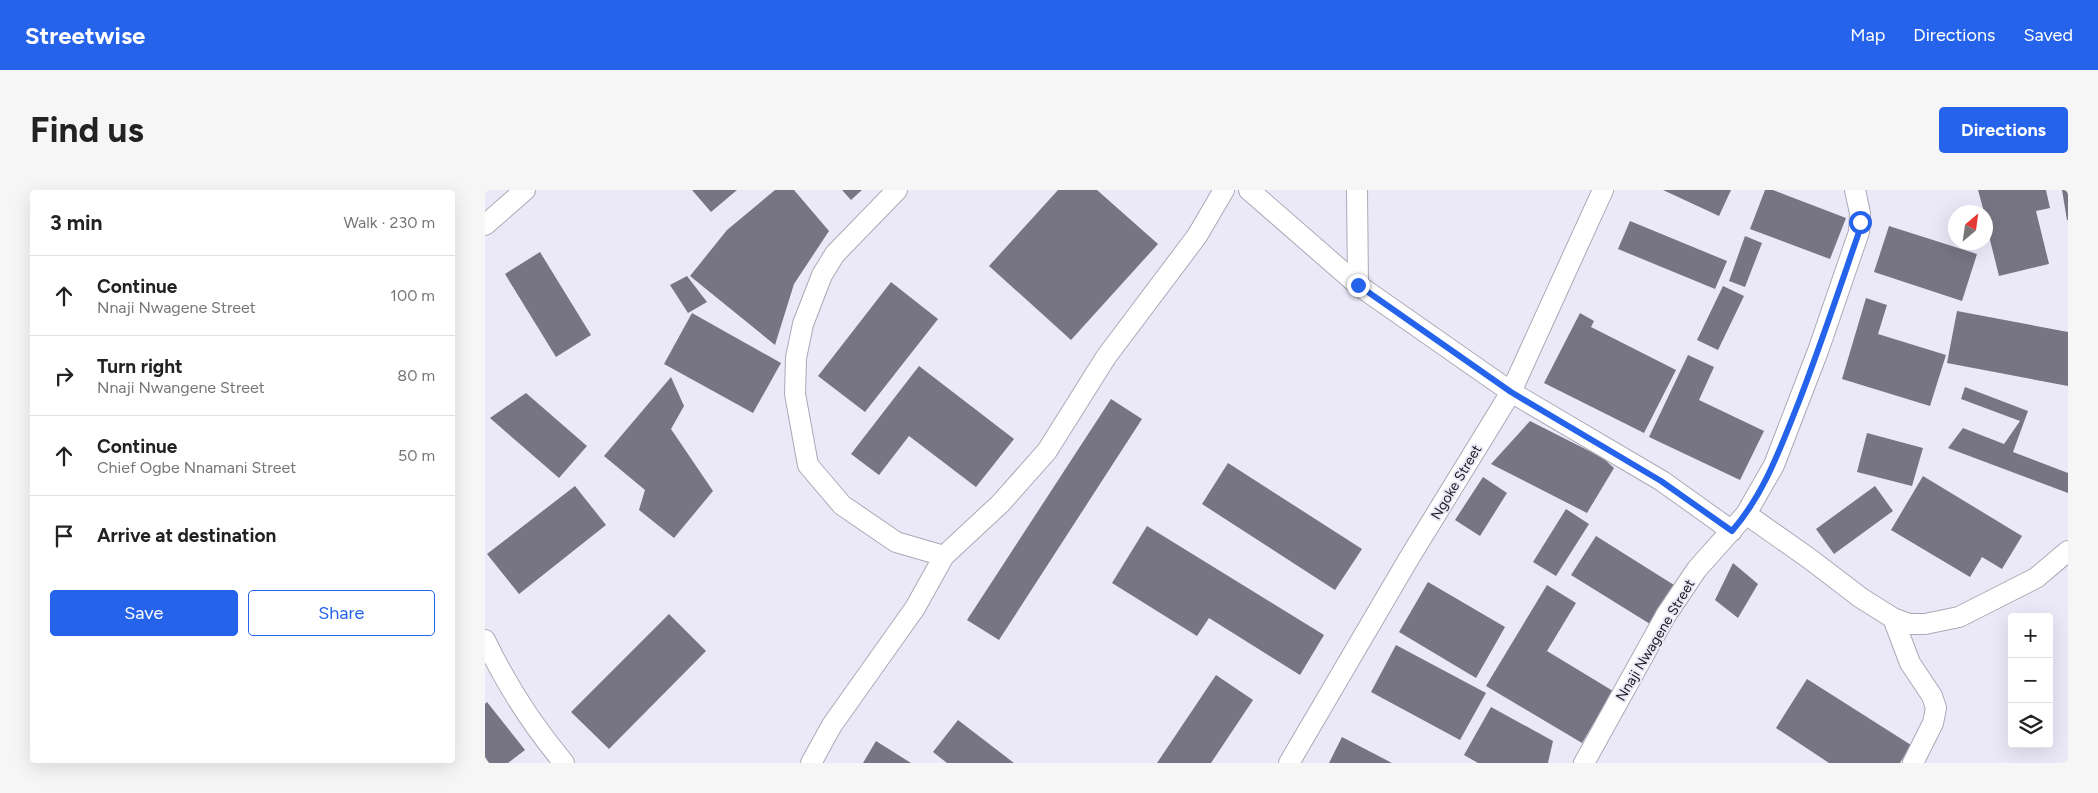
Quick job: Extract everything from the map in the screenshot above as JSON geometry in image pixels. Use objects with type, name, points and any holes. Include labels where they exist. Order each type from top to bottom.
[{"type":"street","points":[[485,225],[525,190]]},
{"type":"street","points":[[897,190],[871,219],[835,254],[821,275],[803,324],[796,358],[795,394],[808,465],[842,505],[896,542],[944,556]]},
{"type":"street","points":[[811,763],[832,725],[915,608],[944,556],[1000,504],[1047,451],[1106,356],[1197,236],[1224,190]]},
{"type":"street","points":[[1249,190],[1358,285],[1511,392],[1661,481],[1732,531]]},
{"type":"street","points":[[1357,190],[1358,285]]},
{"type":"street","name":"Ngoke Street","points":[[1289,763],[1408,560],[1511,392],[1603,190]]},
{"type":"street","name":"Nnaji Nwagene Street","points":[[1584,763],[1666,615],[1697,569],[1746,514],[1774,465],[1819,351],[1859,232],[1860,213],[1855,190]]},
{"type":"street","points":[[1746,514],[1861,598],[1893,618],[1909,624],[1925,624],[1959,617],[2036,578],[2068,551]]},
{"type":"street","points":[[1893,618],[1910,663],[1932,696],[1936,708],[1933,723],[1913,763]]},
{"type":"street","points":[[485,640],[497,666],[543,739],[564,763]]},
{"type":"building","points":[[692,190],[737,190],[711,212]]},
{"type":"building","points":[[775,190],[794,190],[829,231],[794,284],[775,345],[690,276],[727,230]]},
{"type":"building","points":[[842,190],[862,190],[851,200]]},
{"type":"building","points":[[1058,190],[1097,190],[1158,244],[1071,340],[989,266]]},
{"type":"building","points":[[1663,190],[1731,190],[1719,216]]},
{"type":"building","points":[[1765,190],[1773,190],[1846,218],[1830,259],[1750,229]]},
{"type":"building","points":[[1978,190],[2046,190],[2050,208],[2036,211],[2049,264],[1999,276],[1992,250],[1993,205],[1982,205]]},
{"type":"building","points":[[2062,190],[2068,190],[2068,220],[2067,220]]},
{"type":"building","points":[[1630,221],[1727,261],[1715,289],[1618,249]]},
{"type":"building","points":[[1889,226],[1948,245],[1948,250],[1964,250],[1977,254],[1962,301],[1874,272]]},
{"type":"building","points":[[1745,236],[1762,243],[1745,287],[1729,281]]},
{"type":"building","points":[[540,252],[591,335],[556,357],[505,274]]},
{"type":"building","points":[[687,276],[707,302],[688,313],[670,285]]},
{"type":"building","points":[[891,282],[938,319],[865,412],[818,376]]},
{"type":"building","points":[[1723,286],[1744,296],[1718,350],[1697,340]]},
{"type":"building","points":[[1866,298],[1887,305],[1878,334],[1946,355],[1930,406],[1842,379]]},
{"type":"building","points":[[1957,311],[2068,332],[2068,386],[1947,363]]},
{"type":"building","points":[[692,313],[781,363],[753,413],[664,364]]},
{"type":"building","points":[[1580,313],[1594,321],[1591,327],[1676,370],[1644,433],[1544,383]]},
{"type":"building","points":[[1688,355],[1714,367],[1699,400],[1764,431],[1740,480],[1649,437]]},
{"type":"building","points":[[919,366],[1014,439],[976,487],[909,436],[879,475],[851,454]]},
{"type":"building","points":[[671,377],[684,406],[671,429],[713,491],[674,538],[639,510],[645,490],[604,456]]},
{"type":"building","points":[[1965,387],[2028,411],[2013,452],[2068,473],[2068,493],[1948,448],[1963,428],[2004,444],[2020,421],[1961,399]]},
{"type":"building","points":[[526,393],[587,446],[559,478],[490,418]]},
{"type":"building","points":[[1111,399],[1142,419],[999,640],[967,620]]},
{"type":"building","points":[[1530,421],[1603,458],[1614,468],[1587,513],[1491,464]]},
{"type":"building","points":[[1867,433],[1923,448],[1912,486],[1857,472]]},
{"type":"building","points":[[1228,463],[1362,549],[1335,590],[1202,504]]},
{"type":"building","points":[[1923,476],[2022,536],[2002,569],[1982,557],[1970,577],[1891,530]]},
{"type":"building","points":[[1483,477],[1507,493],[1480,536],[1455,520]]},
{"type":"building","points":[[575,486],[606,525],[519,594],[487,554]]},
{"type":"building","points":[[1875,486],[1893,511],[1834,554],[1816,529]]},
{"type":"building","points":[[1566,509],[1589,524],[1556,576],[1533,562]]},
{"type":"building","points":[[1147,526],[1324,635],[1300,675],[1209,618],[1197,636],[1112,583]]},
{"type":"building","points":[[1596,536],[1674,585],[1650,624],[1571,575]]},
{"type":"building","points":[[1733,563],[1758,584],[1738,618],[1715,600]]},
{"type":"building","points":[[1428,582],[1505,627],[1476,678],[1399,632]]},
{"type":"building","points":[[1547,585],[1576,603],[1547,651],[1613,691],[1582,743],[1486,686]]},
{"type":"building","points":[[669,614],[706,651],[609,749],[571,712]]},
{"type":"building","points":[[1396,645],[1486,693],[1460,740],[1371,692]]},
{"type":"building","points":[[1216,675],[1253,700],[1211,763],[1157,763]]},
{"type":"building","points":[[1807,679],[1911,745],[1900,763],[1829,763],[1776,728]]},
{"type":"building","points":[[487,702],[525,750],[508,763],[489,763],[485,757],[485,704]]},
{"type":"building","points":[[1491,707],[1553,741],[1548,763],[1478,763],[1464,755]]},
{"type":"building","points":[[958,720],[1014,763],[947,763],[933,752]]},
{"type":"building","points":[[1342,737],[1392,763],[1329,763]]},
{"type":"building","points":[[876,741],[911,763],[863,763]]},
{"type":"route","points":[[1358,285],[1511,392],[1661,481],[1732,531],[1746,514],[1774,465],[1819,351],[1859,232],[1860,222]]}]
